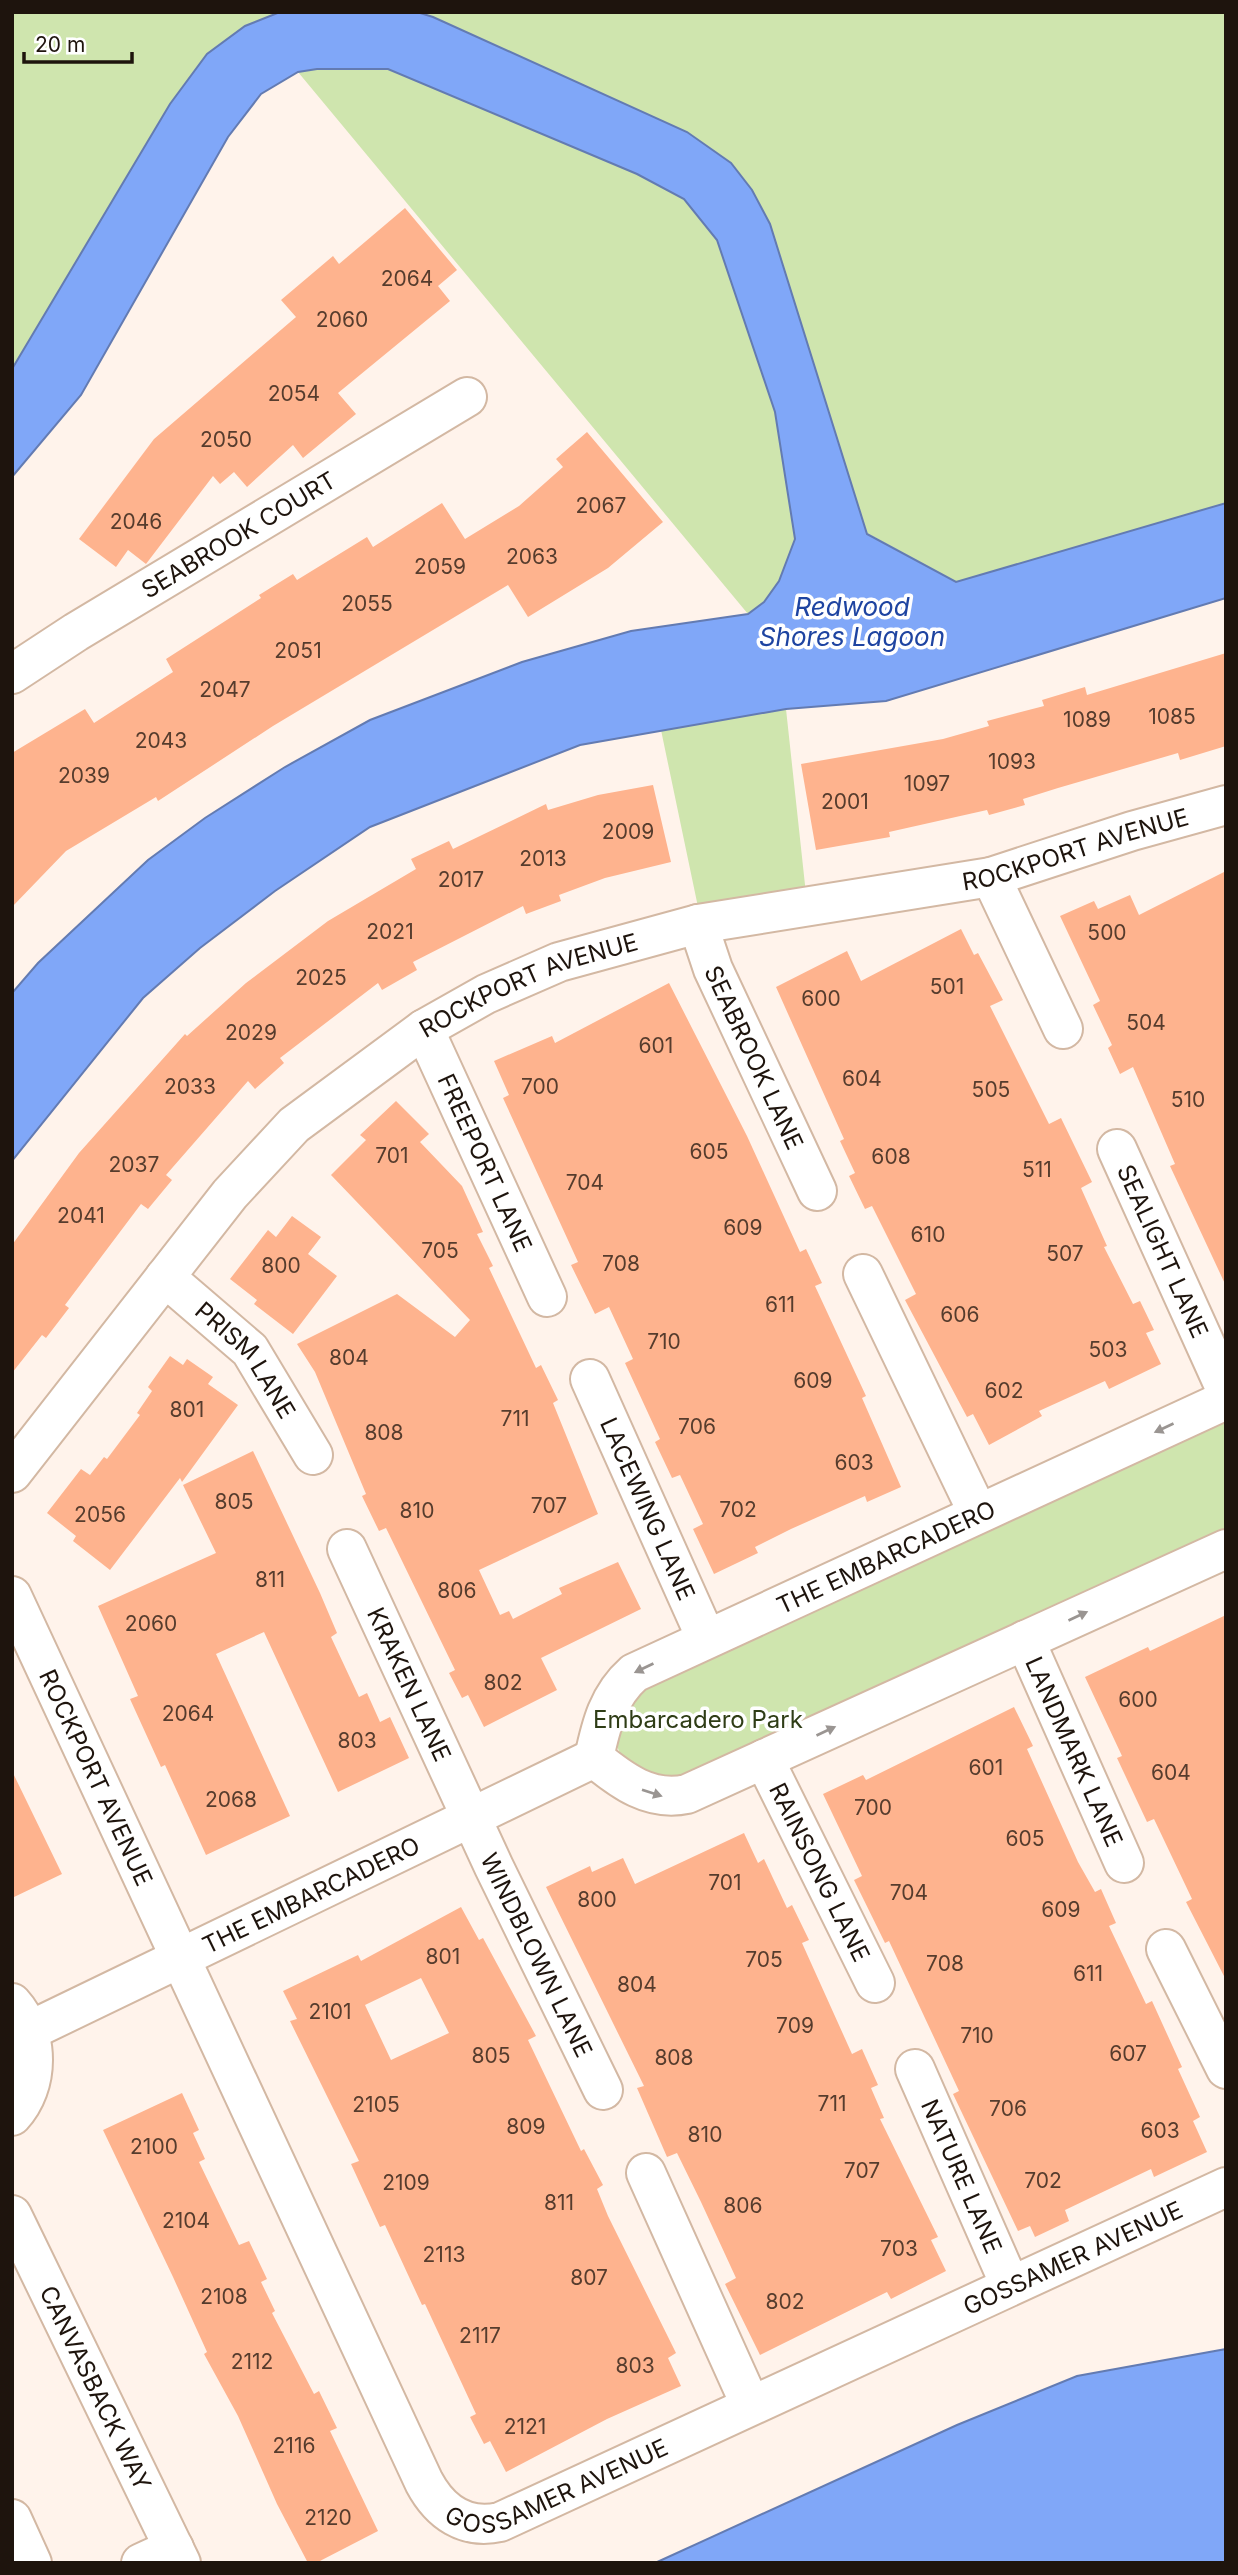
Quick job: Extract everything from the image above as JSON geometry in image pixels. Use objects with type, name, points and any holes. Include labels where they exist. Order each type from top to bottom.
[{"type":"street","name":"SEABROOK COURT","points":[[12,674],[76,632],[467,397]]},
{"type":"street","name":"ROCKPORT AVENUE","points":[[12,1473],[230,1194],[294,1125],[424,1029],[486,995],[559,962],[698,924],[991,877],[1132,831],[1226,805]]},
{"type":"street","points":[[991,877],[1063,1029]]},
{"type":"street","name":"SEABROOK LANE","points":[[698,924],[713,969],[817,1191]]},
{"type":"street","name":"FREEPORT LANE","points":[[424,1029],[547,1297]]},
{"type":"street","name":"SEALIGHT LANE","points":[[1117,1149],[1226,1390]]},
{"type":"street","points":[[863,1274],[978,1513]]},
{"type":"street","name":"PRISM LANE","points":[[165,1277],[250,1350],[313,1455]]},
{"type":"street","name":"LACEWING LANE","points":[[590,1379],[706,1638]]},
{"type":"street","name":"THE EMBARCADERO","points":[[21,2017],[181,1958],[594,1758],[601,1724],[614,1695],[634,1673],[1226,1400]]},
{"type":"street","name":"KRAKEN LANE","points":[[347,1549],[472,1818]]},
{"type":"street","points":[[594,1758],[620,1780],[654,1796],[687,1794],[1226,1549]]},
{"type":"street","name":"ROCKPORT AVENUE","points":[[12,1596],[181,1958]]},
{"type":"street","name":"LANDMARK LANE","points":[[1025,1640],[1124,1863]]},
{"type":"street","name":"RAINSONG LANE","points":[[764,1759],[875,1983]]},
{"type":"street","name":"WINDBLOWN LANE","points":[[472,1818],[603,2090]]},
{"type":"street","points":[[1166,1949],[1226,2069]]},
{"type":"street","name":"GOSSAMER AVENUE","points":[[181,1958],[424,2482],[447,2513],[470,2524],[500,2522],[750,2404],[1226,2187]]},
{"type":"street","points":[[12,2116],[31,2084],[34,2057],[21,2017]]},
{"type":"street","name":"NATURE LANE","points":[[915,2069],[1010,2285]]},
{"type":"street","points":[[646,2173],[750,2404]]},
{"type":"street","name":"CANVASBACK WAY","points":[[12,2215],[165,2558]]},
{"type":"street","points":[[12,2519],[33,2563]]},
{"type":"green space","points":[[12,12],[280,12],[245,26],[207,54],[170,104],[12,369]]},
{"type":"green space","points":[[417,12],[1226,12],[1226,503],[956,582],[867,533],[770,224],[529,62]]},
{"type":"green space","points":[[317,69],[388,69],[637,174],[684,199],[717,240],[775,412],[796,539],[779,581],[764,602],[748,614],[298,72]]},
{"type":"green space","points":[[786,709],[806,894],[698,907],[661,730]]},
{"type":"green space","name":"Embarcadero Park","points":[[1226,1415],[1226,1533],[667,1786],[632,1764],[618,1748],[621,1728],[635,1689]]},
{"type":"water","name":"Redwood Shores Lagoon","points":[[280,12],[417,12],[433,17],[687,132],[731,163],[752,190],[770,224],[867,534],[956,582],[1226,503],[1226,598],[886,701],[786,709],[580,745],[370,827],[275,891],[200,948],[143,998],[12,1161],[12,993],[38,963],[148,860],[205,818],[285,767],[370,720],[522,662],[631,631],[748,614],[764,602],[779,581],[795,539],[775,412],[717,240],[684,199],[637,174],[388,69],[317,69],[298,72],[261,94],[228,137],[81,395],[12,477],[12,369],[170,104],[207,54],[245,26]]},
{"type":"water","points":[[1226,2349],[1226,2563],[655,2563],[957,2425],[1077,2376]]},
{"type":"building","points":[[405,208],[457,270],[438,286],[450,301],[338,393],[356,414],[303,458],[293,445],[247,487],[234,472],[220,484],[213,476],[146,564],[128,550],[116,567],[79,539],[154,439],[296,317],[281,300],[333,256],[339,264]]},
{"type":"building","points":[[587,432],[663,522],[608,568],[528,617],[508,585],[273,726],[158,801],[156,797],[66,851],[12,907],[12,753],[85,709],[94,723],[173,672],[166,659],[261,598],[259,595],[293,574],[297,580],[367,537],[373,547],[442,503],[465,539],[519,506],[563,467],[556,459]]},
{"type":"building","points":[[1226,653],[1226,746],[1180,760],[1178,753],[1023,799],[1025,805],[989,815],[987,810],[889,832],[890,837],[816,850],[801,764],[943,739],[989,726],[987,721],[1044,706],[1042,700],[1085,687],[1087,695]]},
{"type":"building","points":[[653,785],[671,862],[605,878],[559,895],[561,901],[526,914],[523,906],[413,962],[417,970],[382,990],[378,983],[280,1058],[284,1063],[255,1089],[248,1081],[166,1175],[172,1180],[148,1209],[141,1204],[65,1305],[69,1308],[46,1338],[42,1335],[12,1373],[12,1245],[79,1153],[185,1034],[187,1036],[246,983],[328,921],[416,869],[411,859],[449,841],[453,849],[546,804],[548,810],[598,795]]},
{"type":"building","points":[[1226,871],[1226,1286],[1170,1166],[1175,1164],[1133,1067],[1120,1074],[1108,1048],[1112,1045],[1093,1005],[1100,1001],[1060,916],[1094,901],[1098,909],[1130,895],[1139,915]]},
{"type":"building","points":[[961,929],[974,955],[978,953],[1003,1000],[990,1006],[1049,1124],[1061,1118],[1092,1182],[1081,1188],[1107,1246],[1104,1247],[1133,1304],[1140,1301],[1154,1330],[1146,1333],[1161,1364],[1109,1389],[1105,1381],[1039,1411],[1042,1416],[989,1445],[973,1414],[967,1417],[905,1300],[916,1294],[872,1206],[865,1209],[849,1176],[855,1173],[840,1141],[844,1139],[776,987],[847,951],[861,981]]},
{"type":"building","points":[[669,983],[747,1136],[800,1252],[806,1249],[822,1283],[815,1286],[866,1396],[862,1398],[901,1487],[867,1502],[865,1496],[791,1529],[755,1547],[758,1553],[714,1574],[693,1529],[703,1524],[680,1475],[672,1478],[655,1442],[660,1439],[625,1363],[633,1359],[609,1307],[595,1314],[571,1265],[578,1262],[503,1098],[509,1095],[494,1061],[552,1036],[555,1043]]},
{"type":"building","points":[[396,1101],[429,1134],[420,1142],[462,1186],[483,1232],[477,1234],[493,1266],[489,1268],[536,1368],[541,1365],[558,1400],[553,1403],[598,1514],[479,1570],[500,1615],[509,1611],[513,1619],[562,1594],[559,1588],[618,1562],[641,1609],[541,1658],[557,1690],[484,1727],[468,1695],[462,1698],[449,1673],[455,1670],[386,1528],[379,1531],[362,1496],[366,1494],[315,1372],[297,1344],[397,1294],[455,1337],[470,1320],[331,1175],[366,1140],[360,1135]]},
{"type":"building","points":[[292,1216],[321,1237],[308,1254],[337,1276],[293,1334],[254,1304],[257,1300],[230,1279],[268,1230],[276,1237]]},
{"type":"building","points":[[170,1356],[183,1365],[187,1359],[213,1377],[208,1384],[238,1405],[182,1482],[180,1478],[110,1570],[73,1541],[76,1536],[47,1513],[81,1469],[90,1475],[104,1457],[107,1459],[140,1415],[137,1413],[152,1391],[148,1387]]},
{"type":"building","points":[[253,1451],[320,1593],[337,1633],[331,1637],[359,1697],[367,1693],[380,1722],[390,1717],[409,1758],[338,1792],[264,1632],[216,1654],[290,1816],[206,1855],[165,1765],[161,1767],[130,1699],[138,1696],[98,1606],[216,1553],[183,1485]]},
{"type":"building","points":[[1226,1615],[1226,1980],[1186,1902],[1192,1899],[1154,1819],[1147,1822],[1117,1758],[1122,1756],[1085,1677],[1148,1647],[1150,1651]]},
{"type":"building","points":[[1014,1707],[1033,1746],[1027,1749],[1078,1862],[1095,1892],[1101,1889],[1116,1923],[1109,1926],[1146,2004],[1152,2001],[1182,2067],[1178,2069],[1200,2117],[1193,2121],[1207,2152],[1154,2177],[1151,2169],[1065,2210],[1069,2221],[1035,2237],[1030,2226],[1018,2231],[953,2094],[959,2091],[889,1941],[885,1943],[854,1880],[862,1876],[823,1794],[863,1775],[866,1780]]},
{"type":"building","points":[[12,1771],[62,1874],[12,1898]]},
{"type":"building","points":[[744,1833],[758,1863],[764,1859],[787,1908],[792,1905],[809,1940],[802,1943],[852,2054],[862,2049],[878,2085],[871,2088],[884,2118],[880,2119],[938,2237],[931,2240],[946,2271],[891,2299],[887,2292],[760,2355],[725,2284],[736,2278],[677,2153],[667,2157],[637,2088],[644,2086],[546,1887],[590,1866],[592,1872],[623,1858],[635,1884]]},
{"type":"building","points":[[461,1907],[479,1940],[483,1938],[536,2036],[528,2040],[581,2151],[584,2149],[603,2185],[597,2189],[608,2216],[676,2353],[668,2358],[681,2386],[607,2419],[506,2472],[490,2441],[484,2444],[470,2417],[476,2414],[385,2225],[380,2227],[351,2164],[359,2161],[290,2021],[297,2019],[283,1991],[358,1955],[361,1961]],"holes":[[[421,1978],[449,2033],[391,2060],[365,2005]]]},
{"type":"building","points":[[182,2093],[199,2130],[193,2133],[205,2159],[199,2162],[239,2245],[249,2241],[267,2279],[261,2282],[275,2311],[272,2313],[314,2394],[319,2391],[337,2428],[330,2431],[378,2531],[316,2563],[308,2563],[277,2504],[238,2416],[204,2354],[207,2352],[103,2130]]}]
